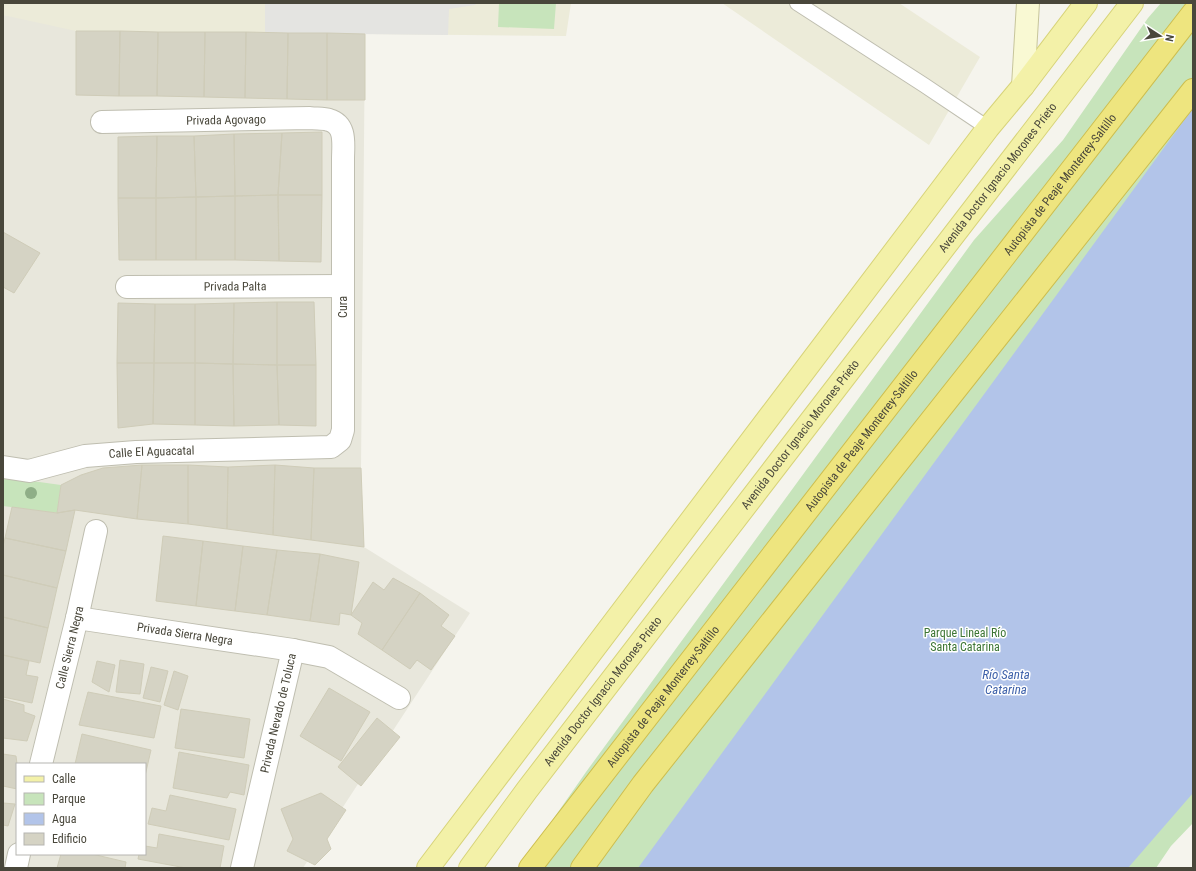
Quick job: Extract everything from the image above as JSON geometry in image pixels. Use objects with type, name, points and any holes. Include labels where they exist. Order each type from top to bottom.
[{"type":"highway","name":"Autopista de Peaje Monterrey-Saltillo","points":[[530,868],[1193,13]]},
{"type":"highway","points":[[582,868],[648,778],[1193,90]]},
{"type":"main road","points":[[1022,86],[1028,3]]},
{"type":"main road","points":[[428,868],[988,128],[1086,3]]},
{"type":"main road","name":"Avenida Doctor Ignacio Morones Prieto","points":[[470,868],[527,790],[1132,3]]},
{"type":"street","name":"Privada Agovago","points":[[102,122],[310,118],[330,120],[338,125],[343,133]]},
{"type":"street","name":"Cura","points":[[303,449],[331,447],[340,440],[343,430],[343,133]]},
{"type":"street","name":"Privada Palta","points":[[127,287],[343,286]]},
{"type":"street","name":"Calle El Aguacatal","points":[[3,467],[29,471],[86,456],[136,452],[303,449]]},
{"type":"street","name":"Calle Sierra Negra","points":[[41,763],[77,618],[96,531]]},
{"type":"street","name":"Privada Sierra Negra","points":[[77,618],[293,650]]},
{"type":"street","name":"Privada Nevado de Toluca","points":[[242,868],[293,650],[329,657],[399,698]]},
{"type":"street","points":[[16,868],[19,855]]},
{"type":"lane","points":[[797,3],[988,128]]},
{"type":"shaded area","points":[[3,3],[571,3],[566,36],[76,31],[3,15]]},
{"type":"shaded area","points":[[265,3],[477,3],[475,5],[449,9],[448,35],[265,33]]},
{"type":"shaded area","points":[[722,3],[899,3],[980,57],[929,145]]},
{"type":"shaded area","points":[[3,15],[246,32],[365,34],[361,468],[364,547],[470,613],[303,868],[3,868]]},
{"type":"green space","points":[[499,3],[556,3],[554,29],[498,27]]},
{"type":"green space","name":"Río Santa Catarina","points":[[1161,3],[1193,3],[1193,823],[1171,846],[1156,868],[519,868],[586,772],[974,240],[1063,140],[1148,18]]},
{"type":"green space","points":[[3,477],[61,485],[57,513],[3,506]]},
{"type":"water","name":"Río Santa Catarina","points":[[1193,108],[1193,793],[1128,868],[638,868]]},
{"type":"building","points":[[76,31],[120,31],[119,96],[76,95]]},
{"type":"building","points":[[120,31],[158,32],[157,96],[119,96]]},
{"type":"building","points":[[158,32],[205,32],[204,97],[157,96]]},
{"type":"building","points":[[205,32],[246,32],[245,98],[204,97]]},
{"type":"building","points":[[246,32],[288,33],[287,99],[245,98]]},
{"type":"building","points":[[288,33],[327,33],[327,100],[287,99]]},
{"type":"building","points":[[327,33],[365,34],[365,100],[327,100]]},
{"type":"building","points":[[322,132],[322,195],[278,195],[282,133]]},
{"type":"building","points":[[282,133],[278,195],[235,196],[234,134]]},
{"type":"building","points":[[234,134],[235,196],[196,197],[194,136]]},
{"type":"building","points":[[157,136],[194,136],[196,197],[156,198]]},
{"type":"building","points":[[157,136],[156,198],[118,198],[118,137]]},
{"type":"building","points":[[278,195],[322,195],[321,262],[279,261]]},
{"type":"building","points":[[278,195],[279,261],[235,260],[235,196]]},
{"type":"building","points":[[235,196],[235,260],[196,260],[196,197]]},
{"type":"building","points":[[196,197],[196,260],[156,260],[156,198]]},
{"type":"building","points":[[118,198],[156,198],[156,260],[119,260]]},
{"type":"building","points":[[3,232],[40,253],[14,293],[3,287]]},
{"type":"building","points":[[277,302],[314,302],[316,365],[277,365]]},
{"type":"building","points":[[277,302],[277,365],[233,364],[234,303]]},
{"type":"building","points":[[118,303],[155,304],[154,363],[117,363]]},
{"type":"building","points":[[234,303],[233,364],[195,363],[195,304]]},
{"type":"building","points":[[155,304],[195,304],[195,363],[154,363]]},
{"type":"building","points":[[117,363],[154,363],[153,424],[118,428]]},
{"type":"building","points":[[154,363],[195,363],[195,425],[153,424]]},
{"type":"building","points":[[195,363],[233,364],[234,426],[195,425]]},
{"type":"building","points":[[233,364],[277,365],[279,425],[234,426]]},
{"type":"building","points":[[277,365],[316,365],[316,426],[279,425]]},
{"type":"building","points":[[142,465],[188,465],[188,524],[137,519]]},
{"type":"building","points":[[142,465],[137,519],[75,510],[57,513],[61,485],[81,475],[103,468]]},
{"type":"building","points":[[188,465],[228,467],[227,529],[188,524]]},
{"type":"building","points":[[275,465],[314,468],[311,540],[273,535]]},
{"type":"building","points":[[275,465],[273,535],[227,529],[228,467]]},
{"type":"building","points":[[314,468],[361,468],[364,547],[311,540]]},
{"type":"building","points":[[12,507],[57,513],[75,510],[66,551],[5,538]]},
{"type":"building","points":[[163,536],[203,541],[196,606],[156,601]]},
{"type":"building","points":[[5,538],[66,551],[57,588],[3,575],[3,546]]},
{"type":"building","points":[[203,541],[243,546],[235,611],[196,606]]},
{"type":"building","points":[[243,546],[277,550],[267,615],[235,611]]},
{"type":"building","points":[[277,550],[320,554],[310,621],[267,615]]},
{"type":"building","points":[[320,554],[359,562],[351,615],[340,613],[339,625],[310,621]]},
{"type":"building","points":[[3,575],[57,588],[48,628],[3,617]]},
{"type":"building","points":[[393,578],[420,593],[382,650],[358,634],[362,623],[351,615],[373,582],[384,590]]},
{"type":"building","points":[[420,593],[449,615],[441,626],[455,636],[431,670],[417,660],[410,669],[382,650]]},
{"type":"building","points":[[3,617],[48,628],[40,663],[3,655]]},
{"type":"building","points":[[3,655],[29,661],[26,675],[38,677],[32,703],[3,697]]},
{"type":"building","points":[[120,660],[144,664],[140,694],[116,692]]},
{"type":"building","points":[[97,661],[115,665],[109,692],[92,682]]},
{"type":"building","points":[[151,667],[168,671],[160,702],[143,698]]},
{"type":"building","points":[[174,671],[188,676],[178,710],[164,705]]},
{"type":"building","points":[[329,688],[370,712],[341,761],[300,736]]},
{"type":"building","points":[[88,692],[161,706],[154,738],[79,725]]},
{"type":"building","points":[[3,699],[24,705],[24,712],[35,716],[27,741],[3,738]]},
{"type":"building","points":[[181,709],[250,719],[244,758],[175,748]]},
{"type":"building","points":[[377,718],[400,737],[361,786],[338,767]]},
{"type":"building","points":[[82,734],[151,750],[146,772],[146,763],[75,763]]},
{"type":"building","points":[[179,752],[249,765],[244,795],[230,792],[227,798],[173,788]]},
{"type":"building","points":[[3,754],[16,756],[16,789],[3,786]]},
{"type":"building","points":[[321,793],[346,810],[327,839],[331,849],[315,865],[287,851],[293,839],[281,809]]},
{"type":"building","points":[[170,795],[236,809],[229,840],[148,824],[152,808],[166,811]]},
{"type":"building","points":[[3,803],[15,804],[8,826],[3,825]]},
{"type":"building","points":[[159,834],[224,846],[220,868],[186,868],[138,859],[139,855],[146,855],[146,846],[157,848]]},
{"type":"building","points":[[61,855],[96,855],[126,862],[125,868],[57,868]]},
{"type":"park label","name":"Parque Lineal Río Santa Catarina","points":[[965,640]]}]
